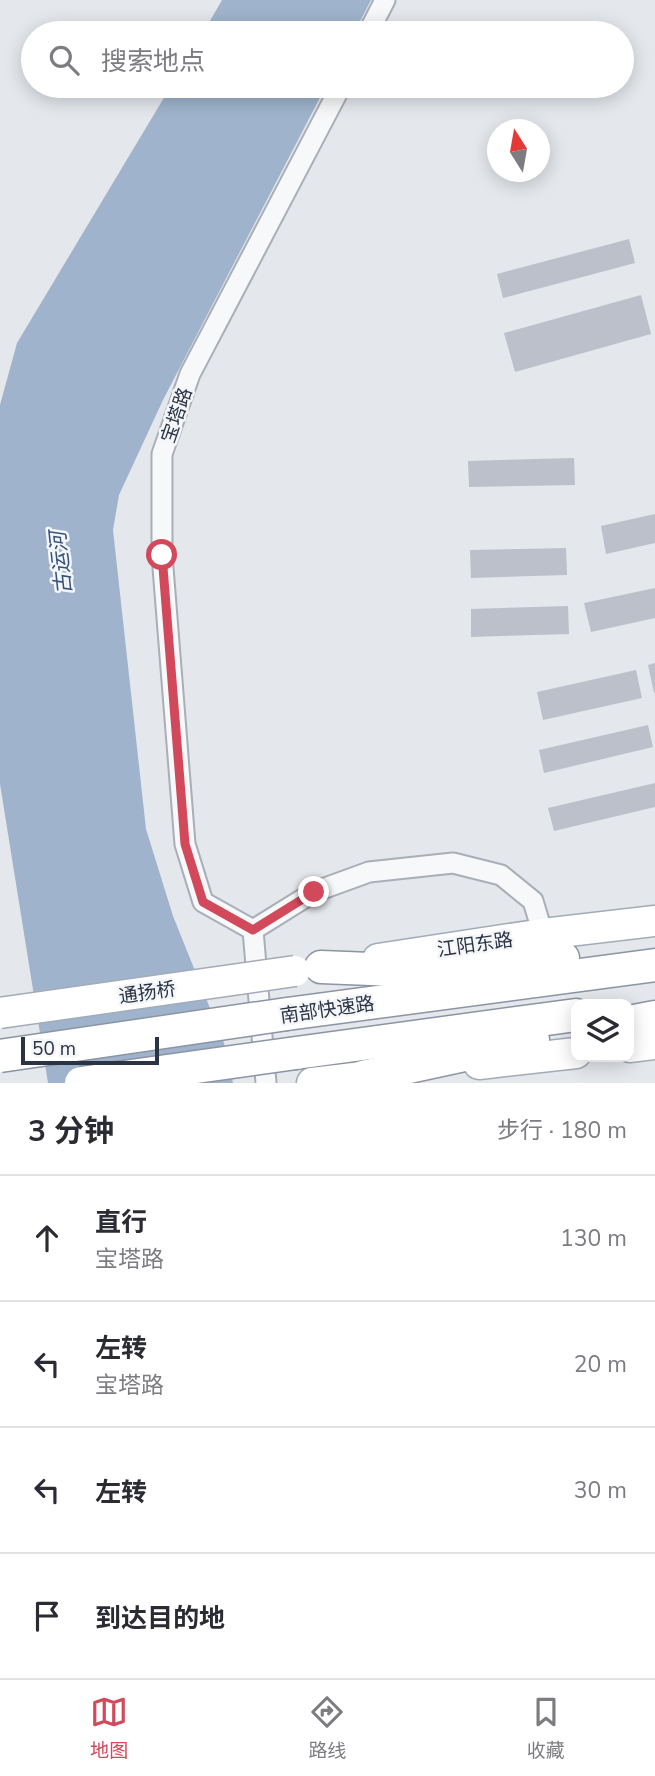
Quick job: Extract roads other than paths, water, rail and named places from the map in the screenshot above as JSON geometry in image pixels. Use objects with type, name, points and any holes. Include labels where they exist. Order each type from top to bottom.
[{"type":"highway","points":[[308,969],[396,970],[655,951]]},
{"type":"highway","name":"南部快速路","points":[[0,1056],[287,1014],[655,965]]},
{"type":"highway","points":[[634,1007],[655,1004]]},
{"type":"highway","name":"南部快速路","points":[[81,1083],[571,1016]]},
{"type":"highway","points":[[634,1021],[655,1017]]},
{"type":"highway","points":[[363,1077],[571,1032]]},
{"type":"main road","name":"江阳东路","points":[[308,969],[543,934],[655,921]]},
{"type":"main road","name":"通扬桥","points":[[0,1013],[308,969]]},
{"type":"main road","points":[[634,1046],[655,1044]]},
{"type":"main road","points":[[312,1083],[571,1054]]},
{"type":"street","points":[[374,21],[385,0]]},
{"type":"street","name":"宝塔路","points":[[253,930],[203,902],[185,844],[162,555],[162,454],[190,374],[335,98]]},
{"type":"street","points":[[266,1083],[253,930],[314,892],[369,872],[453,863],[501,875],[533,901],[543,934]]},
{"type":"water","points":[[222,0],[371,0],[360,21],[210,21]]},
{"type":"water","name":"古运河","points":[[164,98],[320,98],[163,400],[119,495],[113,530],[146,829],[173,916],[224,1043],[233,1083],[48,1083],[0,784],[0,405],[17,343]]}]
